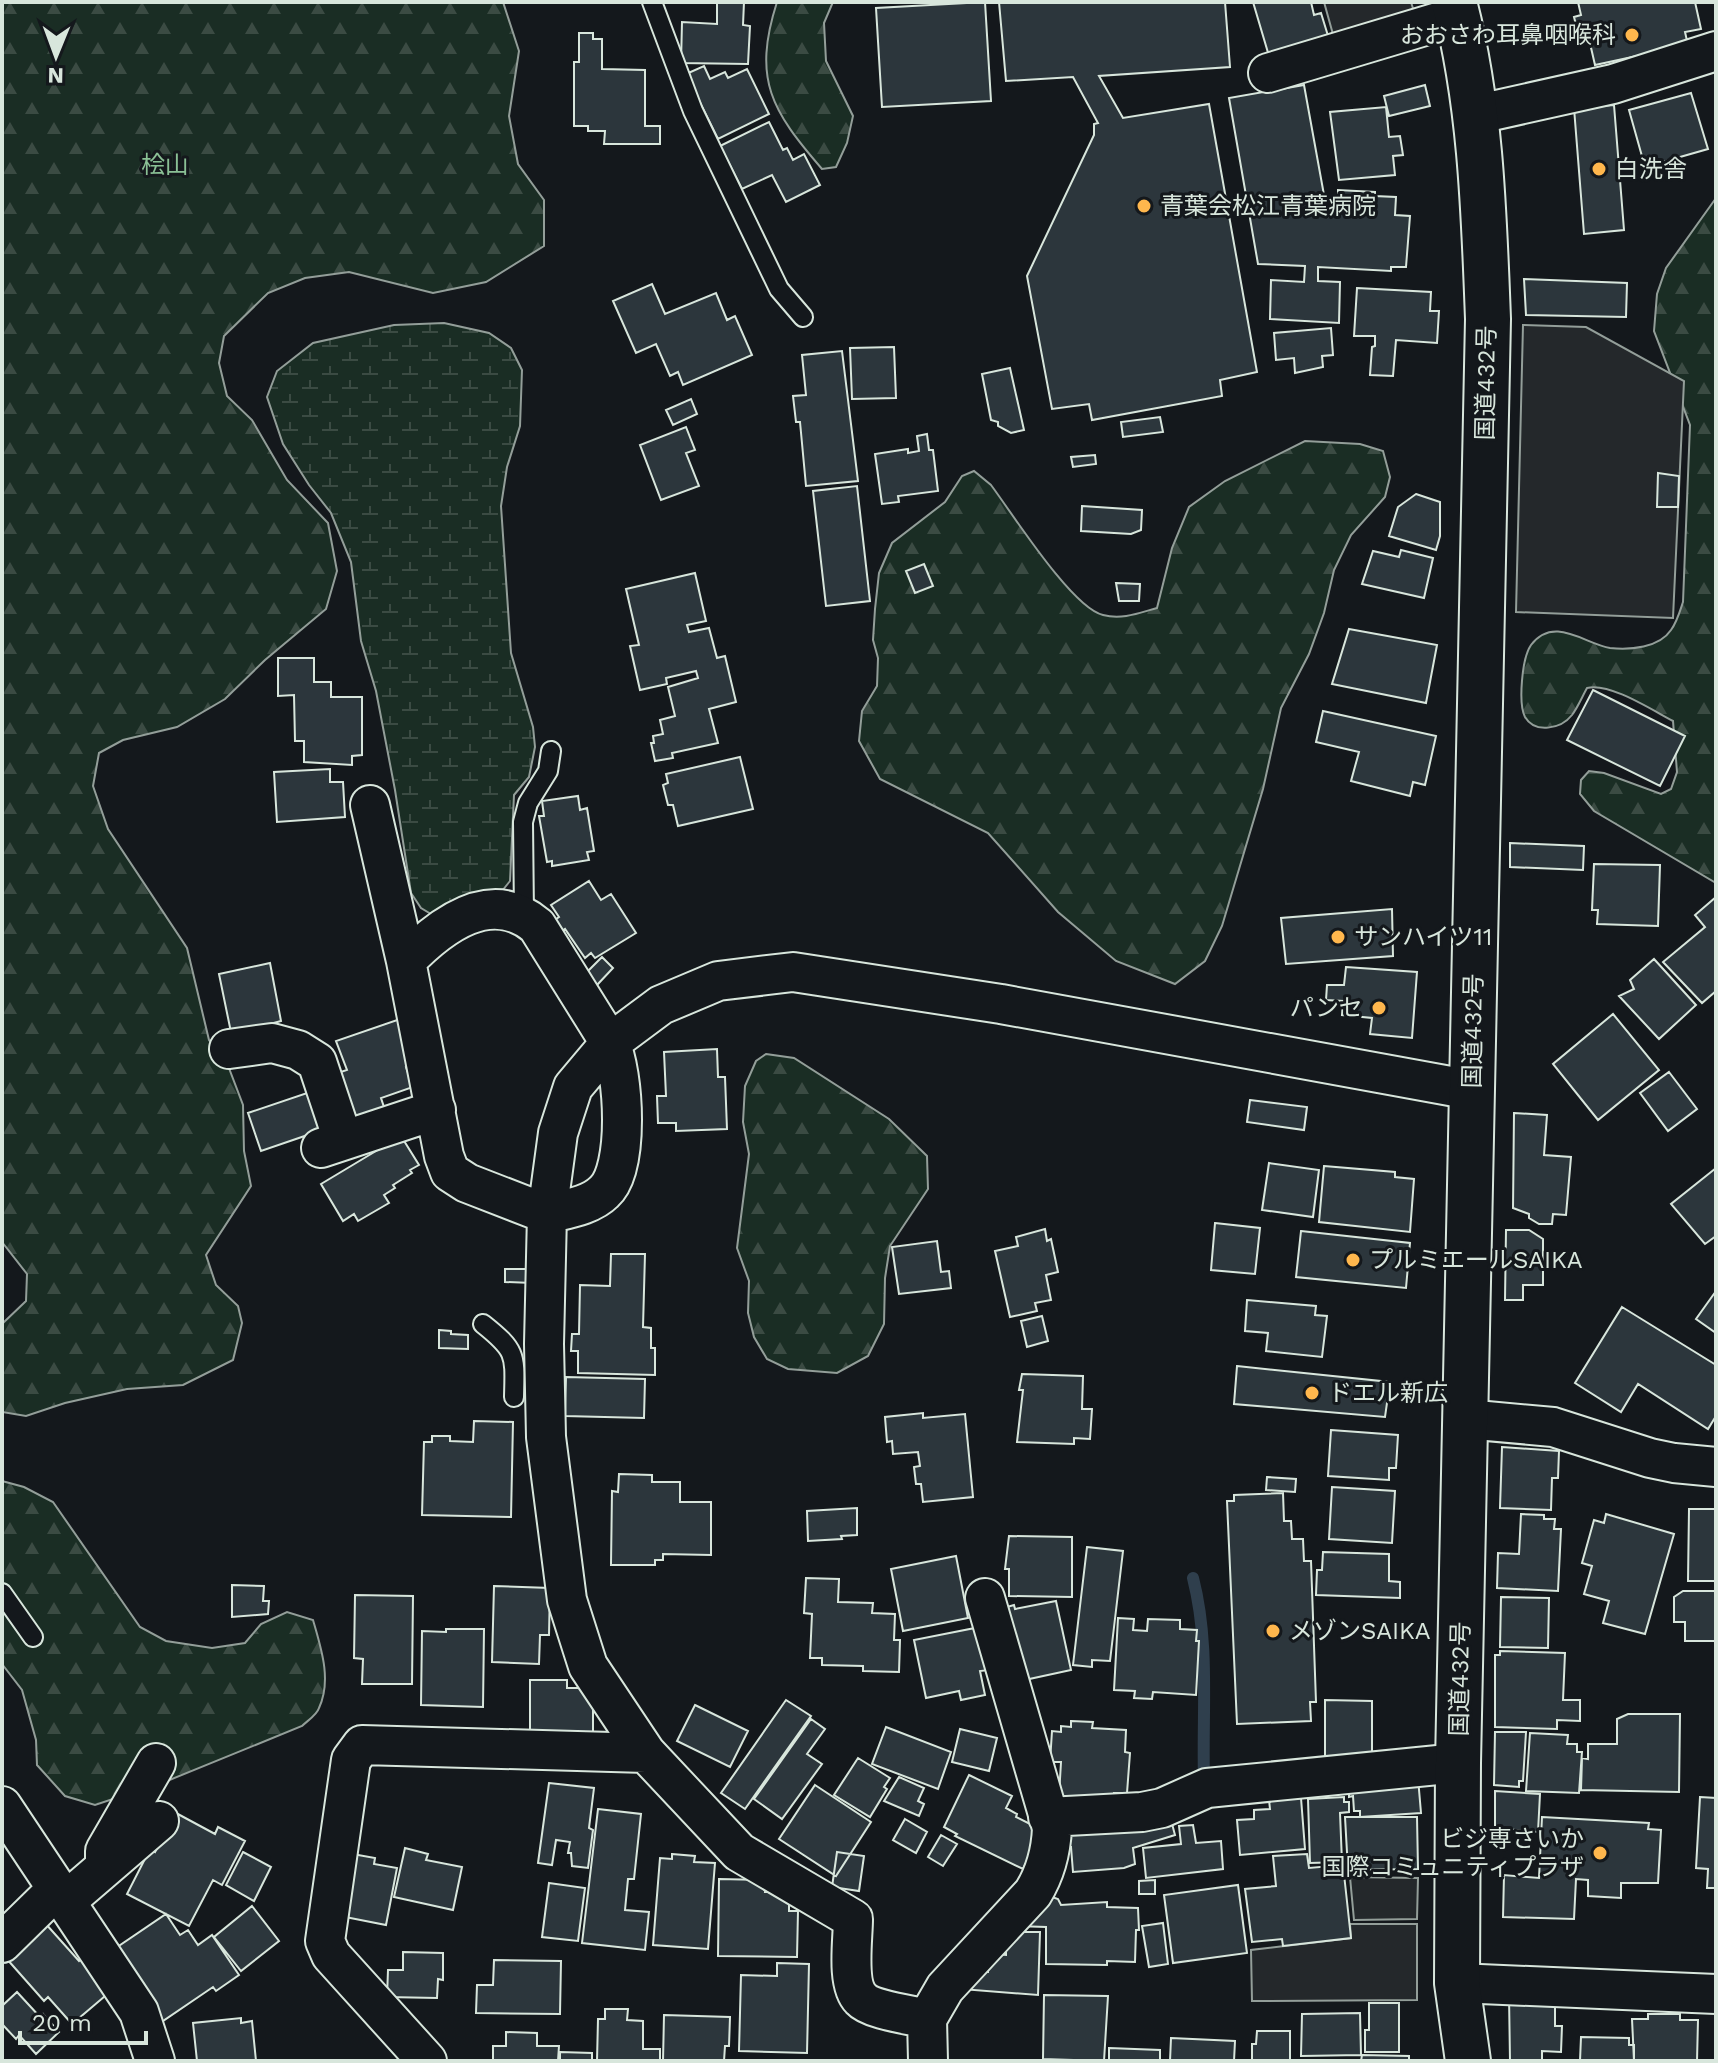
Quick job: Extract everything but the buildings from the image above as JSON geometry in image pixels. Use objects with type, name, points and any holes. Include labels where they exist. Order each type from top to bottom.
[{"type":"highway","name":"国道432号","points":[[1456,9],[1474,115],[1482,195],[1488,319],[1458,1763],[1457,1983],[1468,2061]]},
{"type":"street","points":[[1268,73],[1456,9]]},
{"type":"street","points":[[1474,115],[1613,84],[1716,51]]},
{"type":"street","points":[[370,805],[406,961],[444,1156],[450,1172],[467,1183],[547,1214],[587,1203],[606,1191],[617,1167],[621,1143],[617,1058],[537,926],[524,915],[509,910],[484,911],[456,920],[430,936],[406,961]]},
{"type":"street","points":[[927,2019],[868,2004],[861,1999],[852,1976],[853,1919],[739,1852],[646,1753],[588,1666],[567,1600],[546,1437],[544,1344],[547,1214],[558,1133],[573,1087],[610,1043],[661,1005],[718,981],[793,972],[1001,1004],[1472,1090]]},
{"type":"street","points":[[229,1049],[272,1043],[298,1050],[317,1062],[331,1144],[436,1110]]},
{"type":"street","points":[[1465,1419],[1553,1427],[1650,1458],[1716,1467]]},
{"type":"street","points":[[928,2061],[927,2019],[945,1988],[1012,1918],[1042,1877],[1052,1848],[1052,1828],[985,1598]]},
{"type":"street","points":[[427,2061],[331,1955],[325,1941],[351,1760],[362,1745],[646,1753]]},
{"type":"street","points":[[105,1867],[105,1851],[156,1763]]},
{"type":"street","points":[[1048,1817],[1152,1810],[1207,1788],[1458,1763]]},
{"type":"street","points":[[2,1806],[139,2012],[155,2061]]},
{"type":"street","points":[[2,1943],[62,1894],[105,1867],[159,1821]]},
{"type":"street","points":[[1457,1983],[1716,1994]]},
{"type":"lane","points":[[652,2],[693,111],[779,289],[803,317]]},
{"type":"lane","points":[[524,915],[523,822],[528,803],[548,771],[551,751]]},
{"type":"lane","points":[[483,1324],[501,1338],[513,1354],[514,1397]]},
{"type":"lane","points":[[2,1593],[33,1637]]},
{"type":"green space","name":"桧山","points":[[2,2],[503,2],[519,51],[509,116],[518,164],[544,200],[544,246],[486,282],[433,293],[349,272],[305,278],[268,293],[224,336],[219,363],[227,396],[252,420],[287,480],[328,523],[337,571],[326,609],[265,660],[225,699],[177,727],[123,740],[99,753],[93,786],[108,829],[187,948],[209,1040],[227,1063],[243,1105],[244,1151],[251,1186],[206,1255],[216,1285],[238,1306],[242,1323],[233,1360],[183,1385],[127,1389],[65,1403],[26,1416],[2,1412],[2,1324],[26,1301],[27,1274],[2,1242]]},
{"type":"green space","points":[[777,2],[833,2],[824,23],[826,61],[853,116],[847,143],[836,167],[822,169],[790,129],[771,93],[766,53]]},
{"type":"green space","points":[[1716,198],[1716,883],[1594,811],[1580,794],[1581,780],[1589,771],[1604,773],[1661,794],[1671,789],[1677,772],[1673,721],[1630,698],[1596,687],[1587,688],[1567,720],[1541,728],[1525,717],[1521,691],[1528,651],[1540,636],[1560,632],[1610,648],[1635,648],[1652,644],[1666,636],[1678,616],[1683,602],[1690,425],[1654,331],[1657,294],[1666,268]]},
{"type":"green space","points":[[444,323],[489,333],[511,348],[522,370],[520,426],[507,467],[501,506],[511,653],[533,727],[535,747],[529,777],[514,795],[510,881],[502,891],[436,917],[421,908],[411,893],[376,691],[361,641],[351,562],[331,513],[283,444],[267,397],[277,371],[313,343],[394,325]]},
{"type":"green space","points":[[1305,441],[1360,444],[1383,451],[1390,477],[1385,497],[1351,535],[1334,570],[1324,613],[1309,654],[1281,708],[1263,789],[1222,926],[1205,961],[1175,984],[1116,961],[1058,912],[988,833],[880,779],[859,741],[862,711],[877,686],[878,658],[873,640],[879,573],[892,543],[945,502],[962,476],[974,471],[991,485],[1059,578],[1090,609],[1117,617],[1157,608],[1172,548],[1189,507],[1225,481]]},
{"type":"green space","points":[[766,1054],[794,1058],[889,1119],[927,1156],[928,1189],[890,1246],[885,1278],[884,1324],[868,1356],[837,1373],[788,1369],[767,1359],[754,1337],[748,1313],[749,1281],[737,1248],[749,1154],[743,1122],[745,1086],[756,1061]]},
{"type":"green space","points":[[2,1481],[24,1487],[53,1502],[140,1627],[166,1641],[212,1648],[245,1643],[261,1624],[287,1612],[313,1620],[325,1675],[323,1697],[316,1713],[302,1726],[167,1781],[95,1805],[65,1796],[37,1765],[36,1740],[22,1690],[2,1664]]},
{"type":"shaded area","points":[[1324,2],[1411,2],[1415,15],[1334,38]]},
{"type":"shaded area","points":[[1523,325],[1586,327],[1684,381],[1673,618],[1516,612]]},
{"type":"shaded area","points":[[1350,1877],[1418,1878],[1417,1919],[1354,1920]]},
{"type":"shaded area","points":[[1350,1924],[1417,1924],[1417,2000],[1252,2001],[1251,1950],[1351,1938]]},
{"type":"waterway","points":[[1193,1578],[1202,1628],[1204,1780]]},
{"type":"place","name":"おおさわ耳鼻咽喉科","points":[[1632,35]]},
{"type":"place","name":"白洗舎","points":[[1599,169]]},
{"type":"place","name":"青葉会松江青葉病院","points":[[1144,206]]},
{"type":"place","name":"サンハイツ11","points":[[1338,937]]},
{"type":"place","name":"パンセ","points":[[1379,1008]]},
{"type":"place","name":"プルミエールSAIKA","points":[[1353,1260]]},
{"type":"place","name":"ドエル新広","points":[[1312,1393]]},
{"type":"place","name":"メゾンSAIKA","points":[[1273,1631]]},
{"type":"place","name":"ビジ専さいか 国際コミュニティプラザ","points":[[1600,1853]]}]
